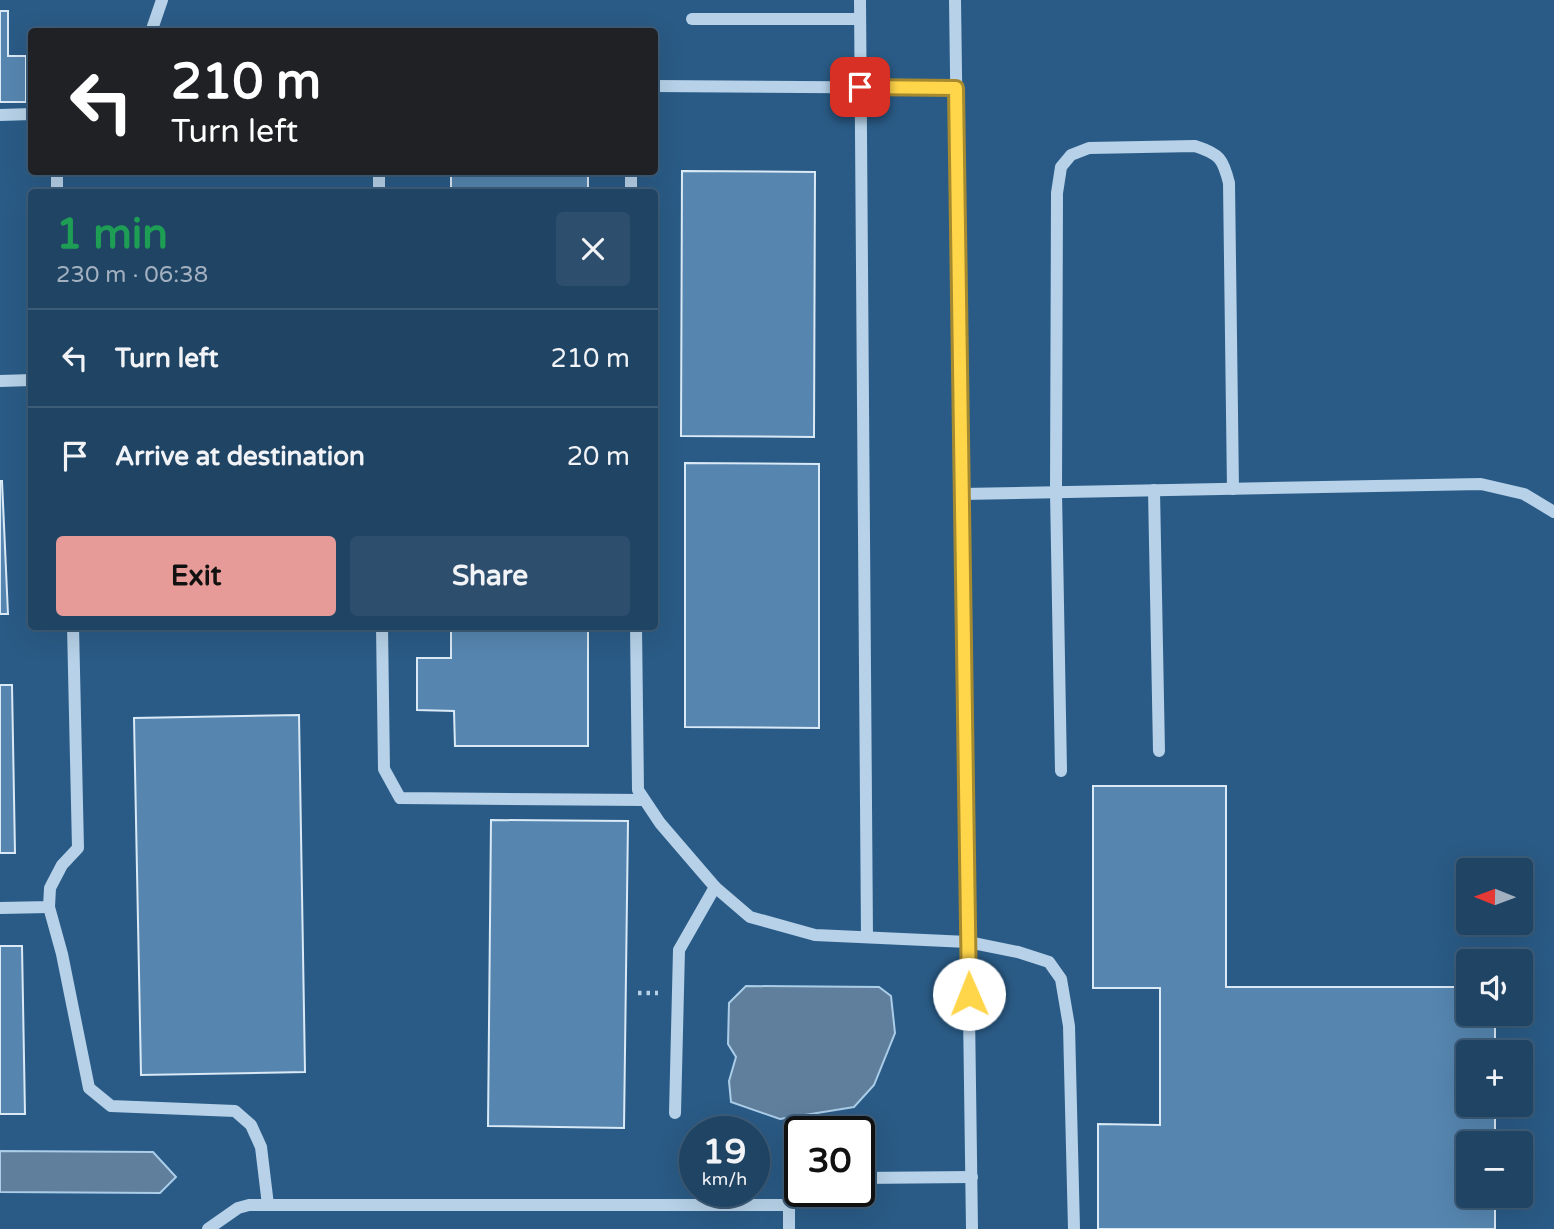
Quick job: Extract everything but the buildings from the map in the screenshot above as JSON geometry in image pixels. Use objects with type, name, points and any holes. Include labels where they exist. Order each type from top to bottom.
[{"type":"street","points":[[152,28],[162,0]]},
{"type":"street","points":[[860,0],[867,937]]},
{"type":"street","points":[[955,0],[972,1229]]},
{"type":"street","points":[[692,19],[860,19]]},
{"type":"street","points":[[658,86],[956,88]]},
{"type":"street","points":[[0,115],[28,114]]},
{"type":"street","points":[[1061,771],[1056,492],[1057,193],[1061,167],[1071,155],[1089,148],[1195,146],[1212,151],[1224,164],[1229,183],[1233,489]]},
{"type":"street","points":[[0,382],[28,380]]},
{"type":"street","points":[[962,494],[1480,484],[1524,494],[1554,512]]},
{"type":"street","points":[[1154,490],[1159,751]]},
{"type":"street","points":[[73,630],[78,848],[62,865],[50,888],[49,907],[62,954],[89,1088],[111,1106],[235,1111],[251,1125],[261,1147],[268,1205]]},
{"type":"street","points":[[383,630],[384,769],[400,798],[644,800]]},
{"type":"street","points":[[636,630],[638,790],[660,823],[715,887],[750,917],[815,935],[968,942],[1018,952],[1048,962],[1061,979],[1069,1026],[1074,1229]]},
{"type":"street","points":[[675,1113],[679,950],[715,887]]},
{"type":"street","points":[[0,908],[49,907]]},
{"type":"street","points":[[875,1178],[972,1177]]},
{"type":"street","points":[[208,1229],[238,1208],[249,1205],[784,1205]]},
{"type":"street","points":[[789,1207],[789,1229]]},
{"type":"path","points":[[638,993],[666,993]]},
{"type":"water","points":[[746,986],[879,987],[891,996],[895,1033],[874,1085],[854,1107],[784,1116],[780,1119],[731,1102],[729,1081],[736,1057],[728,1044],[729,1003]]},
{"type":"water","points":[[0,1151],[153,1152],[176,1177],[160,1193],[0,1192]]},
{"type":"route","points":[[860,87],[956,88],[969,994]]}]
